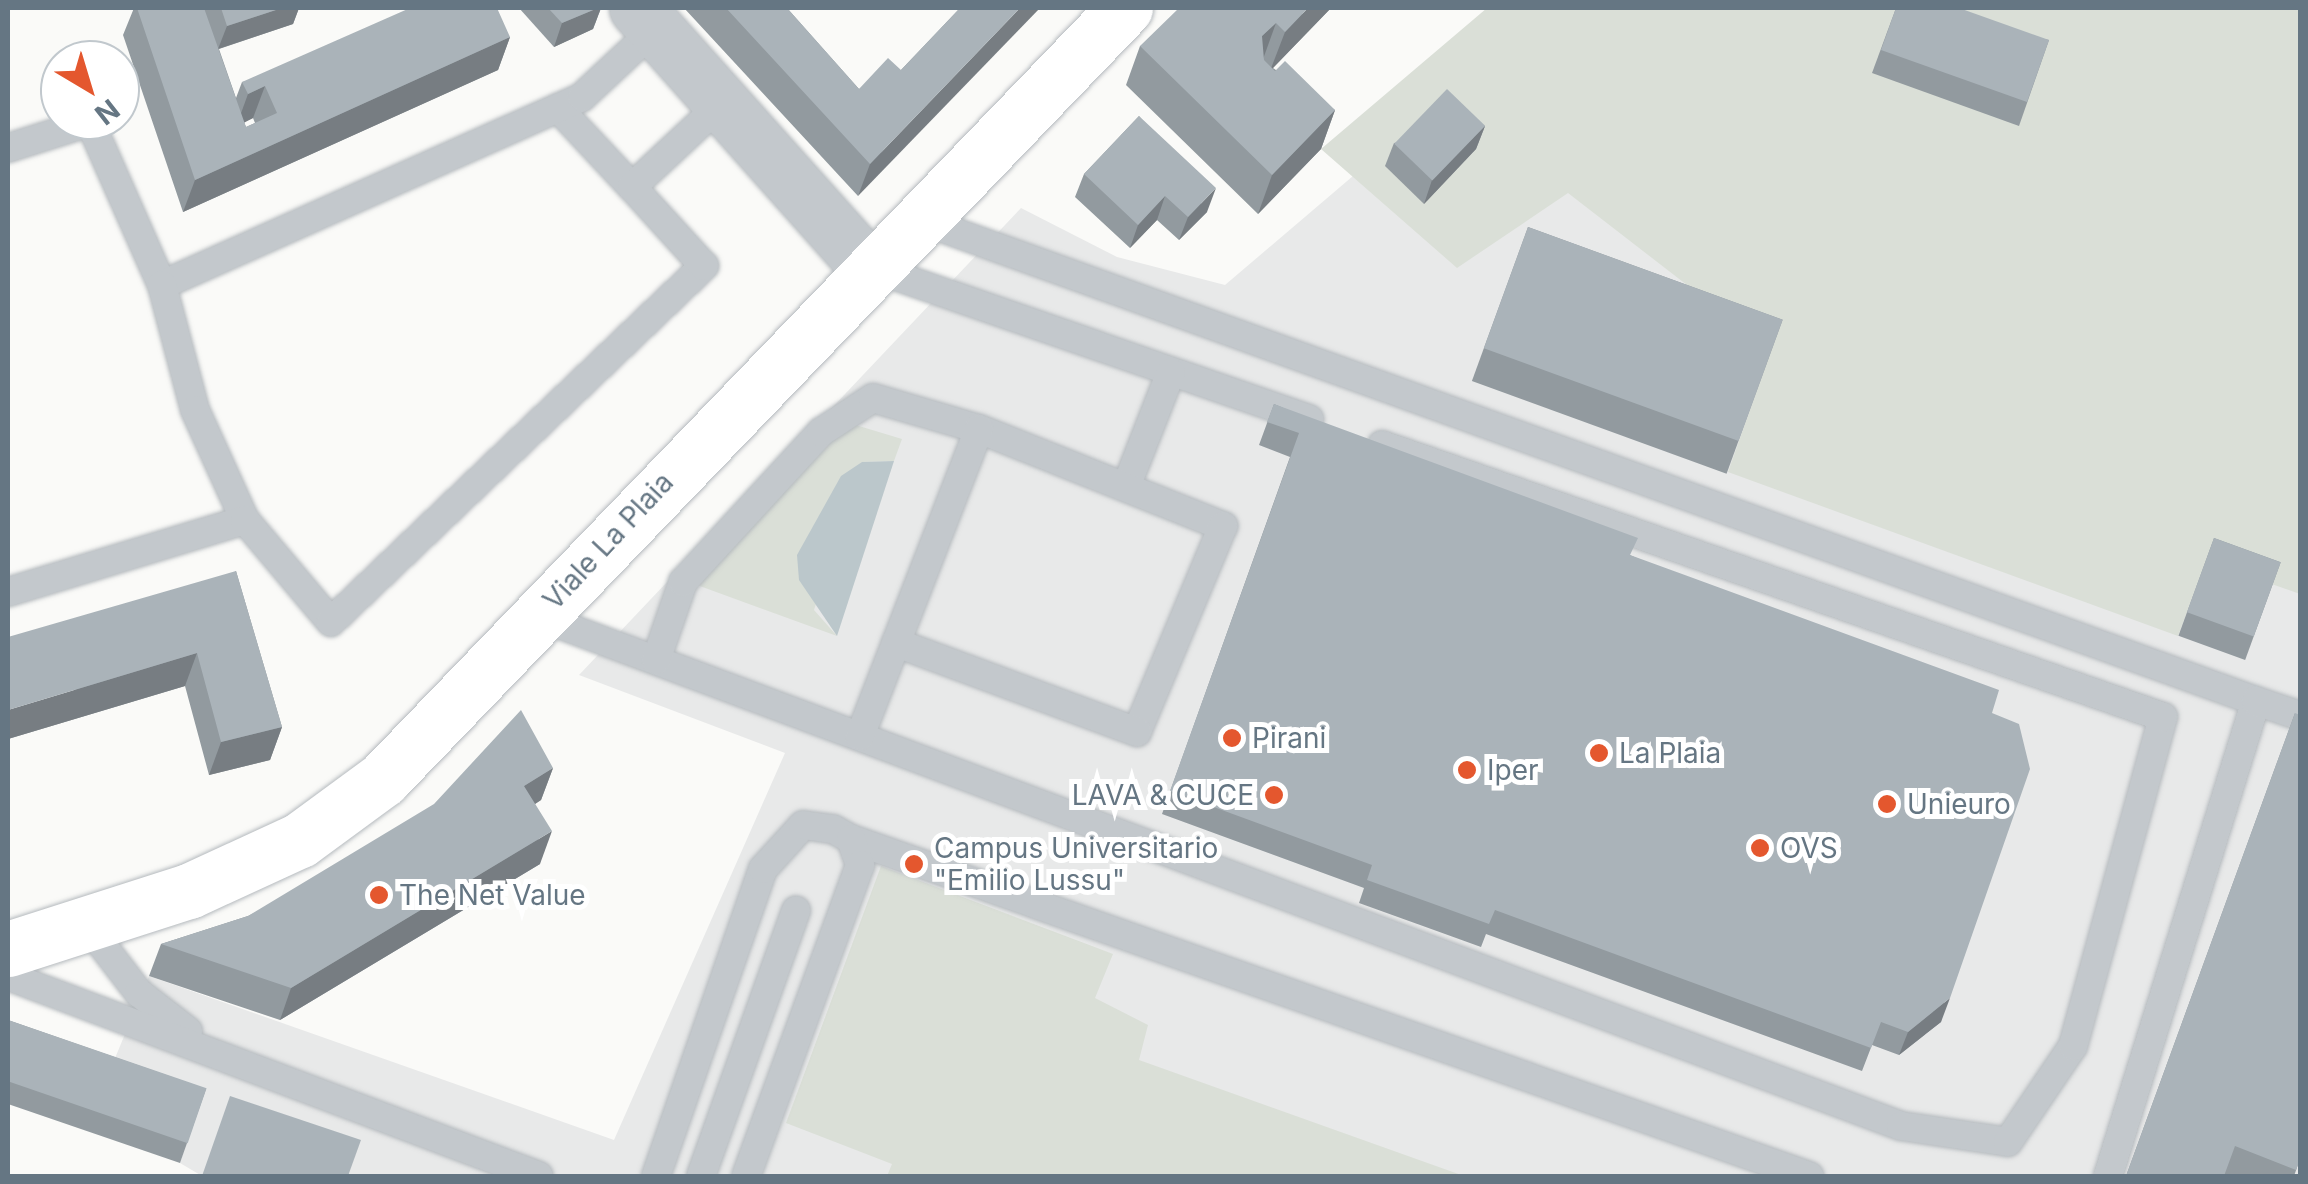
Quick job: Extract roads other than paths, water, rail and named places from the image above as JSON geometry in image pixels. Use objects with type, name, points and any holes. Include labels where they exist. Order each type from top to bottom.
[{"type":"main road","name":"Viale La Plaia","points":[[8,950],[189,892],[300,840],[383,779],[867,266],[1125,8]]},
{"type":"street","points":[[647,18],[867,266]]},
{"type":"lane","points":[[162,285],[558,108],[647,18]]},
{"type":"lane","points":[[632,188],[723,102]]},
{"type":"lane","points":[[8,148],[90,122],[162,285],[195,410],[245,520],[330,622],[704,266],[558,108]]},
{"type":"lane","points":[[915,218],[2300,716]]},
{"type":"lane","points":[[537,616],[1901,1126],[2008,1142],[2072,1046],[2163,717],[867,266]]},
{"type":"lane","points":[[1126,488],[1172,372]]},
{"type":"lane","points":[[656,660],[683,582],[821,432],[873,398],[978,429],[1223,526],[1137,732],[896,643]]},
{"type":"lane","points":[[860,736],[978,429]]},
{"type":"lane","points":[[8,592],[245,520]]},
{"type":"lane","points":[[2108,1176],[2256,701]]},
{"type":"lane","points":[[656,1176],[762,869],[803,825],[1809,1176]]},
{"type":"lane","points":[[746,1176],[860,865],[852,839]]},
{"type":"lane","points":[[701,1176],[796,910]]},
{"type":"lane","points":[[86,924],[139,993],[213,1050]]},
{"type":"lane","points":[[8,976],[213,1050],[539,1176]]},
{"type":"place","name":"Pirani","points":[[1232,738]]},
{"type":"place","name":"La Plaia","points":[[1599,753]]},
{"type":"place","name":"Iper","points":[[1467,770]]},
{"type":"place","name":"LAVA & CUCE","points":[[1274,795]]},
{"type":"place","name":"Unieuro","points":[[1887,804]]},
{"type":"place","name":"OVS","points":[[1760,848]]},
{"type":"place","name":"Campus Universitario \"Emilio Lussu\"","points":[[914,864]]},
{"type":"place","name":"The Net Value","points":[[379,895]]}]
